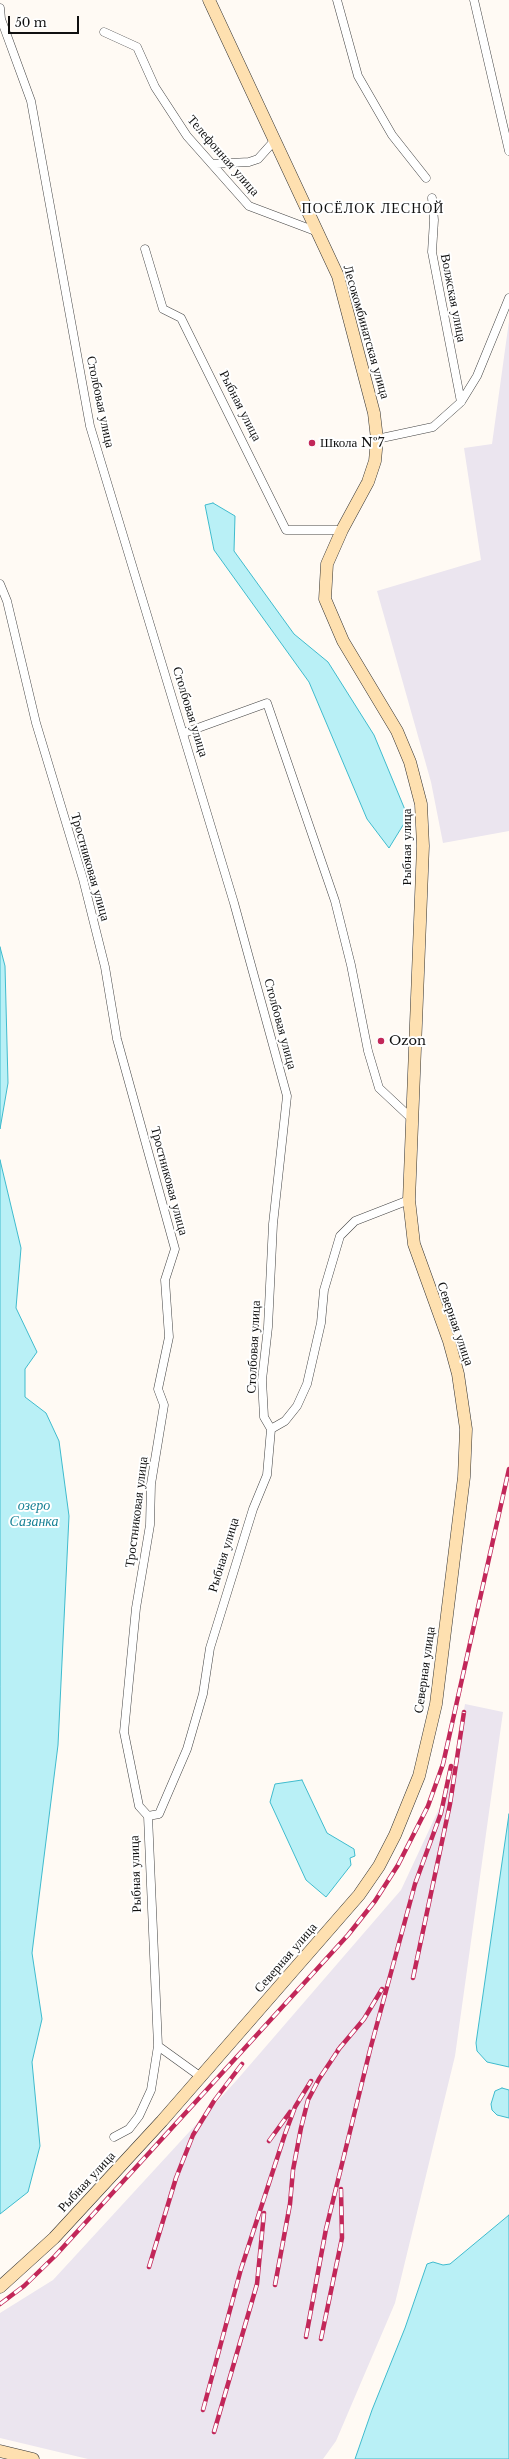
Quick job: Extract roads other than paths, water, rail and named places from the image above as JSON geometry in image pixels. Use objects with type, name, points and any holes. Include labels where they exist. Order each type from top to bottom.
[{"type":"street","name":"Лесокомбинатская улица","points":[[209,0],[338,276],[368,384],[374,413],[377,440],[376,461],[368,482]]},
{"type":"street","points":[[337,0],[358,76],[392,135],[426,178]]},
{"type":"street","points":[[474,0],[509,151]]},
{"type":"street","name":"Столбовая улица","points":[[0,8],[1,19],[31,101],[90,426],[184,733],[234,903],[287,1096],[273,1224],[268,1327],[262,1380],[264,1417],[271,1429]]},
{"type":"street","name":"Телефонная улица","points":[[104,32],[137,47],[155,87],[187,136],[249,206],[318,232]]},
{"type":"street","points":[[212,164],[249,162],[258,159],[275,140]]},
{"type":"street","name":"Волжская улица","points":[[432,198],[434,220],[432,252],[461,402]]},
{"type":"street","name":"Рыбная улица","points":[[145,249],[163,309],[180,318],[286,530],[342,530]]},
{"type":"street","points":[[377,440],[433,427],[461,402],[477,376],[509,298]]},
{"type":"street","name":"Рыбная улица","points":[[368,482],[342,530],[327,564],[325,599],[343,641],[397,731],[410,762],[421,804],[423,846],[411,1118],[409,1200]]},
{"type":"street","name":"Тростниковая улица","points":[[0,584],[7,601],[36,723],[83,879],[105,967],[117,1039],[175,1249],[165,1280],[169,1337],[158,1389],[164,1405],[151,1484],[150,1525],[136,1608],[125,1725],[139,1806],[143,1813],[148,1816]]},
{"type":"street","points":[[184,733],[267,703],[335,901],[351,965],[368,1050],[379,1088],[411,1118]]},
{"type":"street","points":[[271,1429],[285,1421],[297,1406],[307,1384],[321,1323],[324,1290],[340,1236],[355,1220],[409,1200]]},
{"type":"street","name":"Северная улица","points":[[201,2077],[359,1895],[379,1866],[392,1841],[420,1776],[436,1704],[464,1477],[466,1429],[458,1374],[451,1348],[414,1244],[409,1200]]},
{"type":"street","name":"Рыбная улица","points":[[114,2137],[129,2129],[139,2116],[151,2090],[158,2046],[148,1816],[159,1814],[187,1749],[203,1694],[210,1648],[253,1508],[266,1475],[271,1429]]},
{"type":"street","points":[[158,2046],[201,2077]]},
{"type":"street","name":"Рыбная улица","points":[[0,2287],[54,2238],[201,2077]]},
{"type":"street","points":[[0,2451],[33,2459]]},
{"type":"water","points":[[213,503],[235,516],[234,551],[294,634],[328,662],[374,735],[408,817],[389,848],[367,819],[309,682],[214,550],[205,505]]},
{"type":"water","points":[[0,947],[5,966],[8,1083],[0,1129]]},
{"type":"water","name":"озеро Сазанка","points":[[0,1160],[21,1248],[16,1308],[37,1352],[25,1369],[25,1397],[46,1413],[59,1441],[69,1516],[58,1745],[32,1953],[42,2019],[32,2062],[40,2146],[28,2192],[0,2214]]},
{"type":"water","points":[[302,1780],[327,1833],[354,1849],[355,1856],[350,1858],[351,1865],[326,1897],[306,1880],[270,1802],[275,1784]]},
{"type":"water","points":[[509,1814],[509,2067],[487,2062],[477,2051],[476,2043]]},
{"type":"water","points":[[502,2088],[509,2090],[509,2118],[497,2115],[492,2110],[491,2104],[495,2091]]},
{"type":"water","points":[[509,2215],[509,2459],[355,2459],[372,2410],[405,2328],[427,2264],[433,2262],[443,2265],[450,2264]]},
{"type":"railway","points":[[0,2304],[24,2286],[55,2256],[348,1935],[375,1901],[398,1865],[428,1806],[443,1764],[509,1469]]},
{"type":"railway","points":[[413,1978],[450,1804],[464,1712]]},
{"type":"railway","points":[[306,2337],[326,2229],[370,2050],[415,1884],[441,1813],[451,1766]]},
{"type":"railway","points":[[338,2050],[364,2019],[382,1989]]},
{"type":"railway","points":[[275,2285],[290,2204],[293,2170],[308,2100],[319,2079],[341,2046]]},
{"type":"railway","points":[[149,2267],[176,2178],[193,2135],[214,2101],[242,2064]]},
{"type":"railway","points":[[203,2410],[241,2269],[285,2134],[295,2107],[311,2081]]},
{"type":"railway","points":[[269,2141],[290,2112]]},
{"type":"railway","points":[[321,2339],[342,2238],[341,2189]]},
{"type":"railway","points":[[214,2432],[257,2284],[264,2213]]},
{"type":"place","name":"Школа №7","points":[[312,443]]},
{"type":"place","name":"Ozon","points":[[381,1041]]},
{"type":"district","name":"ПОСЁЛОК ЛЕСНОЙ","points":[[373,209]]}]
